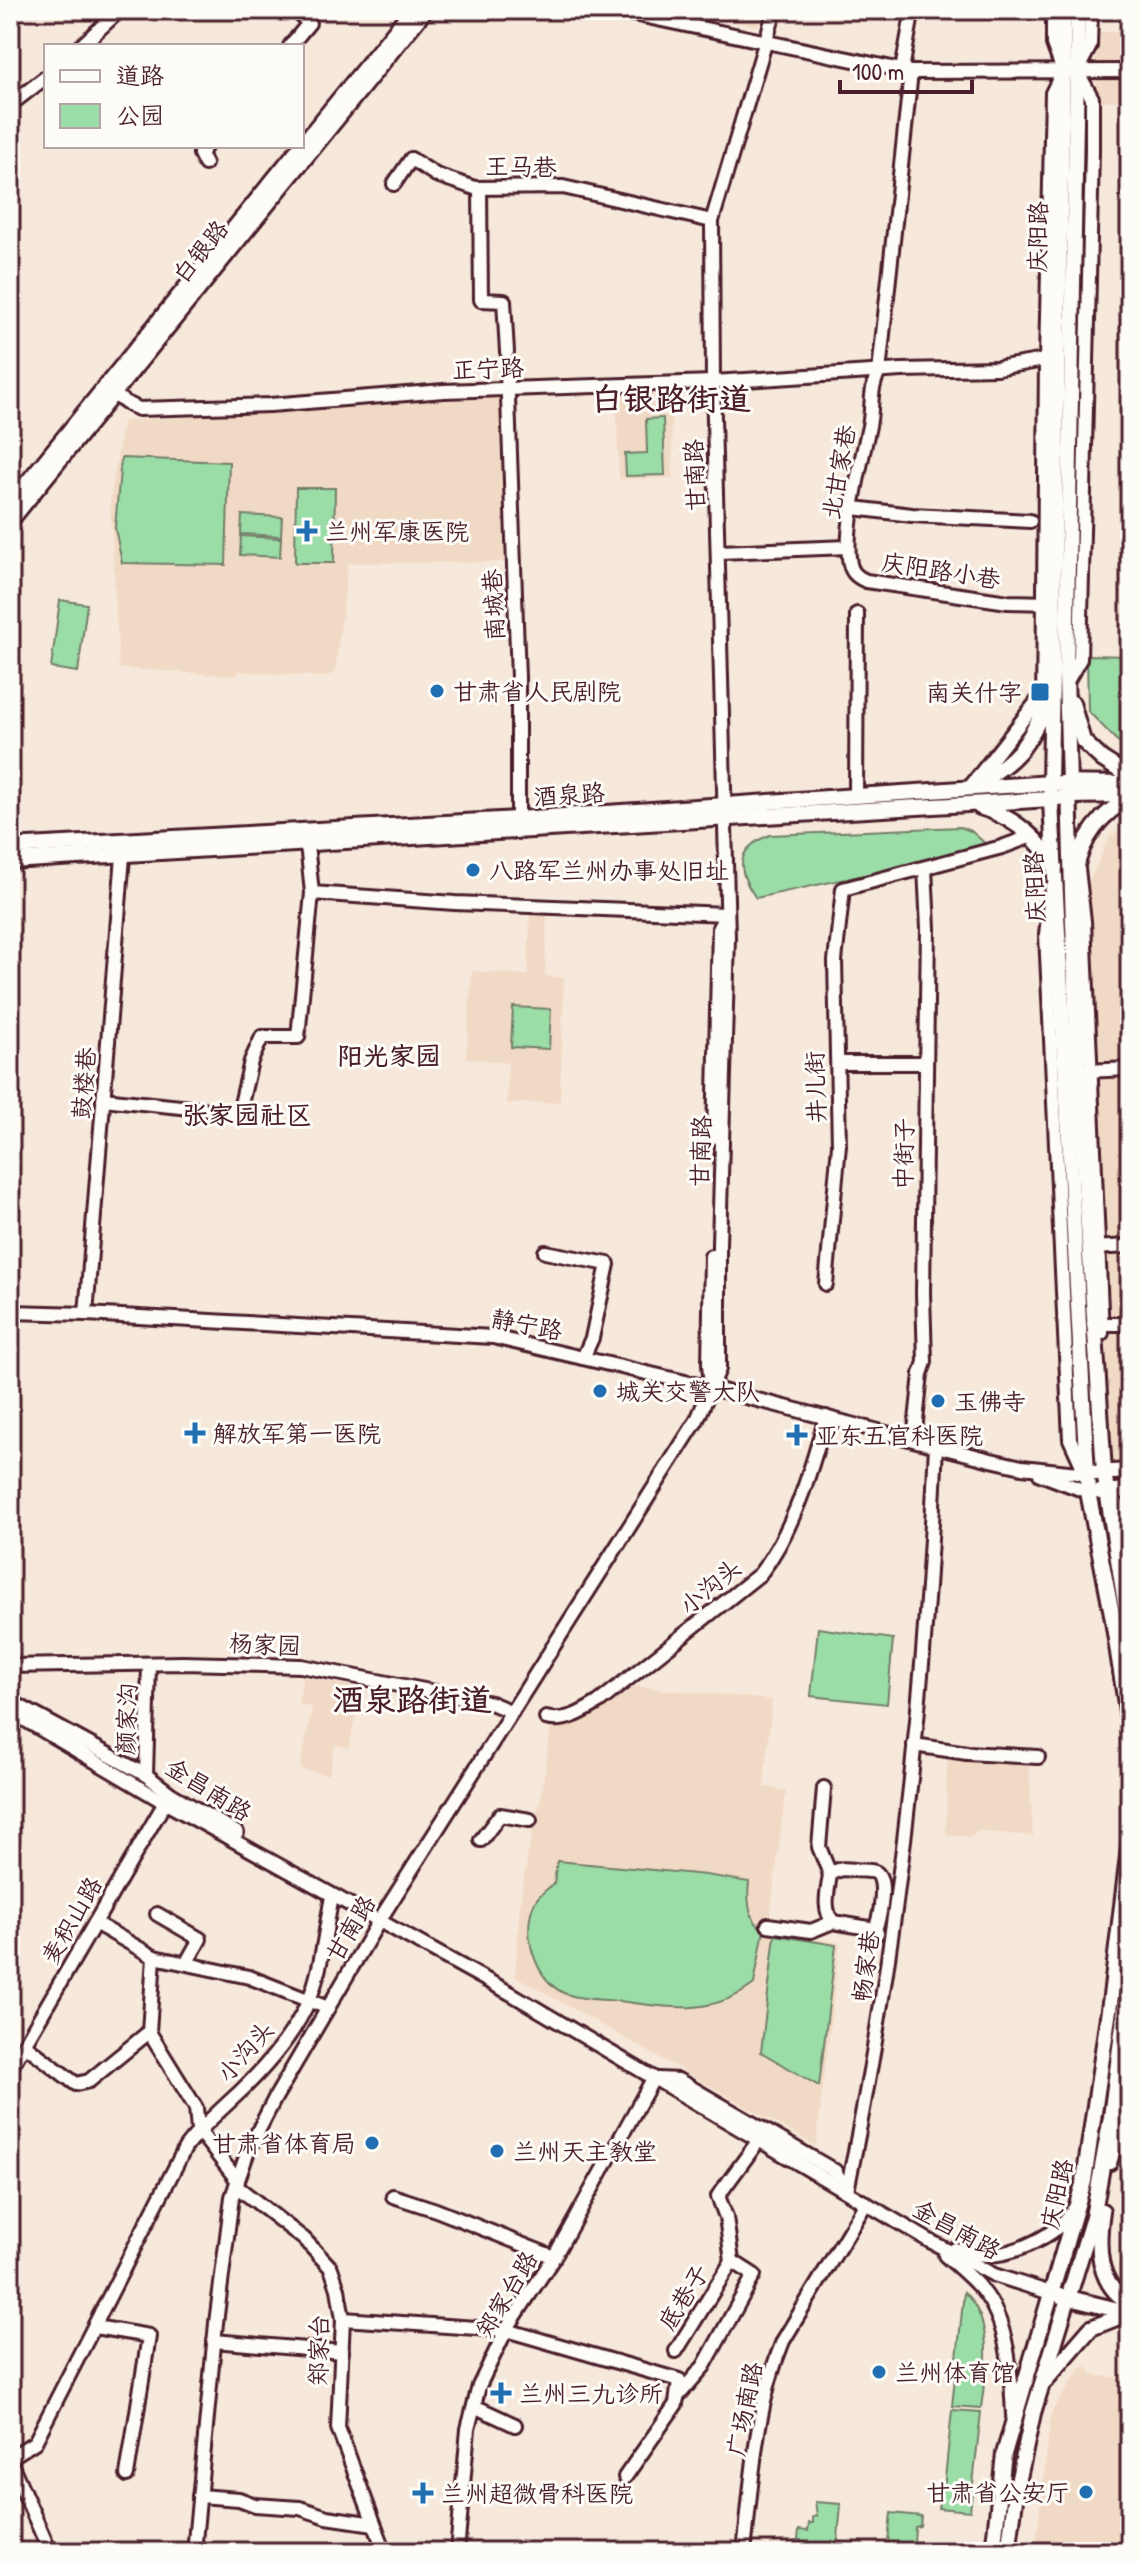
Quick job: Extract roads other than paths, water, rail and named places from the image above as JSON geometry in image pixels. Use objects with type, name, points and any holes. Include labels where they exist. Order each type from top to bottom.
[{"type":"main road","name":"白银路","points":[[304,144],[412,10]]},
{"type":"main road","name":"白银路","points":[[10,504],[425,10]]},
{"type":"main road","name":"庆阳路","points":[[1064,10],[1070,71],[1066,683],[1072,894],[1104,1472],[1130,1634]]},
{"type":"main road","name":"庆阳路","points":[[1078,10],[1070,71],[1051,359],[1047,694],[1088,1492],[1112,1614],[1128,1717],[1130,1757]]},
{"type":"main road","name":"白银路","points":[[10,521],[108,390],[300,148]]},
{"type":"main road","points":[[1066,683],[1083,741],[1102,759],[1130,777]]},
{"type":"main road","points":[[1047,694],[1043,712],[1020,752],[968,796],[1032,836],[1056,869]]},
{"type":"main road","name":"酒泉路","points":[[10,861],[307,844],[968,796],[1050,783],[1069,789],[1130,797]]},
{"type":"main road","name":"酒泉路","points":[[10,847],[518,819],[724,812],[856,795],[1051,799],[1069,789],[1130,784]]},
{"type":"main road","points":[[1072,894],[1077,860],[1083,845],[1099,823],[1130,797]]},
{"type":"main road","name":"静宁路","points":[[1087,1474],[1130,1471]]},
{"type":"main road","name":"静宁路","points":[[1088,1492],[1130,1490]]},
{"type":"main road","name":"庆阳路","points":[[1008,2552],[1018,2480],[1084,2181],[1130,1840]]},
{"type":"main road","name":"庆阳路","points":[[993,2552],[1004,2454],[1060,2296],[1093,2217],[1111,2117],[1130,1971]]},
{"type":"main road","points":[[1111,2117],[1110,2163],[1098,2235],[1100,2258],[1104,2276],[1113,2289],[1130,2303]]},
{"type":"main road","points":[[1060,2296],[1130,2313]]},
{"type":"main road","points":[[1041,2386],[1091,2328],[1130,2313]]},
{"type":"street","points":[[83,44],[120,10]]},
{"type":"street","points":[[292,44],[309,23],[295,10]]},
{"type":"street","points":[[614,10],[907,71],[1130,71]]},
{"type":"street","name":"甘南路","points":[[194,2552],[214,2341],[237,2184],[248,2151],[275,2098],[379,1921],[697,1420],[711,1388],[709,1349],[719,928],[726,914],[712,221],[775,10]]},
{"type":"street","points":[[1053,10],[1053,44],[1070,71]]},
{"type":"street","points":[[1070,71],[1090,46],[1091,10]]},
{"type":"street","points":[[879,372],[911,20]]},
{"type":"street","points":[[10,105],[44,79]]},
{"type":"street","points":[[204,148],[200,154],[205,164]]},
{"type":"street","name":"王马巷","points":[[394,184],[411,159],[436,175],[480,188],[563,187],[622,203],[712,221]]},
{"type":"street","points":[[480,188],[481,300],[504,301],[507,352]]},
{"type":"street","name":"正宁路","points":[[108,390],[139,409],[270,405],[444,391],[997,368],[1051,359]]},
{"type":"street","name":"南城巷","points":[[507,370],[518,678],[518,819]]},
{"type":"street","name":"北甘家巷","points":[[718,552],[848,547],[862,450],[869,424],[872,384],[879,372]]},
{"type":"street","points":[[854,508],[912,515],[1030,521]]},
{"type":"street","name":"庆阳路小巷","points":[[848,547],[850,567],[856,577],[866,581],[1008,602],[1048,603]]},
{"type":"street","points":[[856,795],[857,614]]},
{"type":"street","points":[[968,796],[1047,694]]},
{"type":"street","points":[[925,868],[1032,836]]},
{"type":"street","points":[[103,1099],[239,1113],[251,1061],[262,1037],[298,1037],[312,893],[307,844]]},
{"type":"street","name":"鼓楼巷","points":[[86,1314],[123,856]]},
{"type":"street","points":[[1077,860],[1084,921],[1084,1071],[1130,1069]]},
{"type":"street","name":"井儿街","points":[[826,1284],[839,1145],[835,961],[843,889],[925,868]]},
{"type":"street","name":"中街子","points":[[914,1440],[925,1362],[923,1293],[928,928],[925,868]]},
{"type":"street","points":[[312,893],[455,903],[726,914]]},
{"type":"street","points":[[839,1063],[926,1063]]},
{"type":"street","points":[[1093,1248],[1130,1246]]},
{"type":"street","points":[[545,1252],[608,1264],[592,1338],[583,1358]]},
{"type":"street","name":"静宁路","points":[[10,1312],[493,1337],[711,1388],[1022,1467],[1088,1492]]},
{"type":"street","points":[[1097,1324],[1130,1324]]},
{"type":"street","name":"小沟头","points":[[546,1718],[569,1717],[599,1702],[760,1574],[773,1557],[807,1479],[826,1417]]},
{"type":"street","name":"畅家巷","points":[[847,2191],[865,2104],[891,1938],[914,1745],[929,1580],[936,1445]]},
{"type":"street","name":"静宁路","points":[[1022,1467],[1087,1474]]},
{"type":"street","points":[[1106,1492],[1117,1504],[1130,1574]]},
{"type":"street","name":"颜家沟","points":[[146,1775],[149,1664]]},
{"type":"street","name":"杨家园","points":[[10,1666],[301,1666],[491,1703],[512,1712]]},
{"type":"street","name":"金昌南路","points":[[10,1701],[146,1775],[168,1798],[332,1897],[510,1993],[928,2240],[994,2275],[1060,2296]]},
{"type":"street","name":"金昌南路","points":[[10,1711],[356,1901],[379,1921]]},
{"type":"street","points":[[914,1745],[967,1753],[1038,1757]]},
{"type":"street","points":[[824,1788],[819,1847],[830,1874],[826,1907],[833,1922]]},
{"type":"street","name":"麦积山路","points":[[10,2069],[168,1798]]},
{"type":"street","points":[[481,1840],[500,1815],[530,1820]]},
{"type":"street","points":[[830,1874],[838,1869],[875,1872],[881,1878],[879,1922],[875,1929]]},
{"type":"street","name":"小沟头","points":[[10,2459],[35,2442],[185,2148],[198,2130],[230,2102],[264,2065],[295,2027],[309,2000],[332,1897]]},
{"type":"street","points":[[157,1914],[200,1939],[187,1962]]},
{"type":"street","points":[[768,1925],[811,1931],[833,1922],[875,1929],[882,1937],[891,1938]]},
{"type":"street","points":[[95,1923],[154,1957],[249,1977],[328,2008]]},
{"type":"street","points":[[154,1957],[149,2032],[196,2108],[198,2130]]},
{"type":"street","points":[[25,2045],[76,2084],[89,2081],[149,2032]]},
{"type":"street","points":[[1110,2163],[1119,2134],[1130,2058]]},
{"type":"street","name":"金昌南路","points":[[653,2079],[678,2080],[725,2107],[835,2171],[847,2191]]},
{"type":"street","name":"郑家台路","points":[[457,2552],[468,2429],[479,2386],[506,2330],[554,2257],[653,2079]]},
{"type":"street","name":"郑家台","points":[[198,2130],[237,2184],[320,2254],[334,2279],[343,2319],[338,2428],[385,2552]]},
{"type":"street","name":"底巷子","points":[[676,2351],[732,2261],[726,2217],[718,2196],[759,2140]]},
{"type":"street","points":[[928,2240],[956,2250],[987,2255],[1020,2247],[1050,2233],[1066,2221],[1084,2181]]},
{"type":"street","points":[[393,2196],[554,2257]]},
{"type":"street","name":"广场南路","points":[[744,2552],[759,2423],[775,2361],[787,2334],[866,2203]]},
{"type":"street","points":[[928,2240],[983,2291],[1000,2324],[1011,2377],[1014,2422]]},
{"type":"street","points":[[678,2396],[704,2366],[754,2275],[732,2261]]},
{"type":"street","points":[[343,2319],[506,2330],[679,2380],[676,2404],[625,2477]]},
{"type":"street","points":[[95,2327],[149,2336],[127,2475]]},
{"type":"street","points":[[214,2341],[342,2352]]},
{"type":"street","points":[[474,2406],[515,2425]]},
{"type":"street","points":[[10,2459],[50,2552]]},
{"type":"street","points":[[199,2496],[300,2508],[327,2517],[374,2524]]},
{"type":"place","name":"兰州军康医院","points":[[307,531]]},
{"type":"place","name":"甘肃省人民剧院","points":[[437,691]]},
{"type":"place","name":"南关什字","points":[[1040,692]]},
{"type":"place","name":"八路军兰州办事处旧址","points":[[473,870]]},
{"type":"place","name":"城关交警大队","points":[[600,1391]]},
{"type":"place","name":"玉佛寺","points":[[938,1401]]},
{"type":"place","name":"解放军第一医院","points":[[195,1433]]},
{"type":"place","name":"亚东五官科医院","points":[[797,1435]]},
{"type":"place","name":"甘肃省体育局","points":[[372,2143]]},
{"type":"place","name":"兰州天主教堂","points":[[497,2151]]},
{"type":"place","name":"兰州体育馆","points":[[879,2372]]},
{"type":"place","name":"兰州三九诊所","points":[[501,2393]]},
{"type":"place","name":"甘肃省公安厅","points":[[1086,2492]]},
{"type":"place","name":"兰州超微骨科医院","points":[[423,2493]]},
{"type":"district","name":"白银路街道","points":[[671,398]]},
{"type":"district","name":"阳光家园","points":[[389,1055]]},
{"type":"district","name":"张家园社区","points":[[247,1114]]},
{"type":"district","name":"酒泉路街道","points":[[412,1699]]}]
